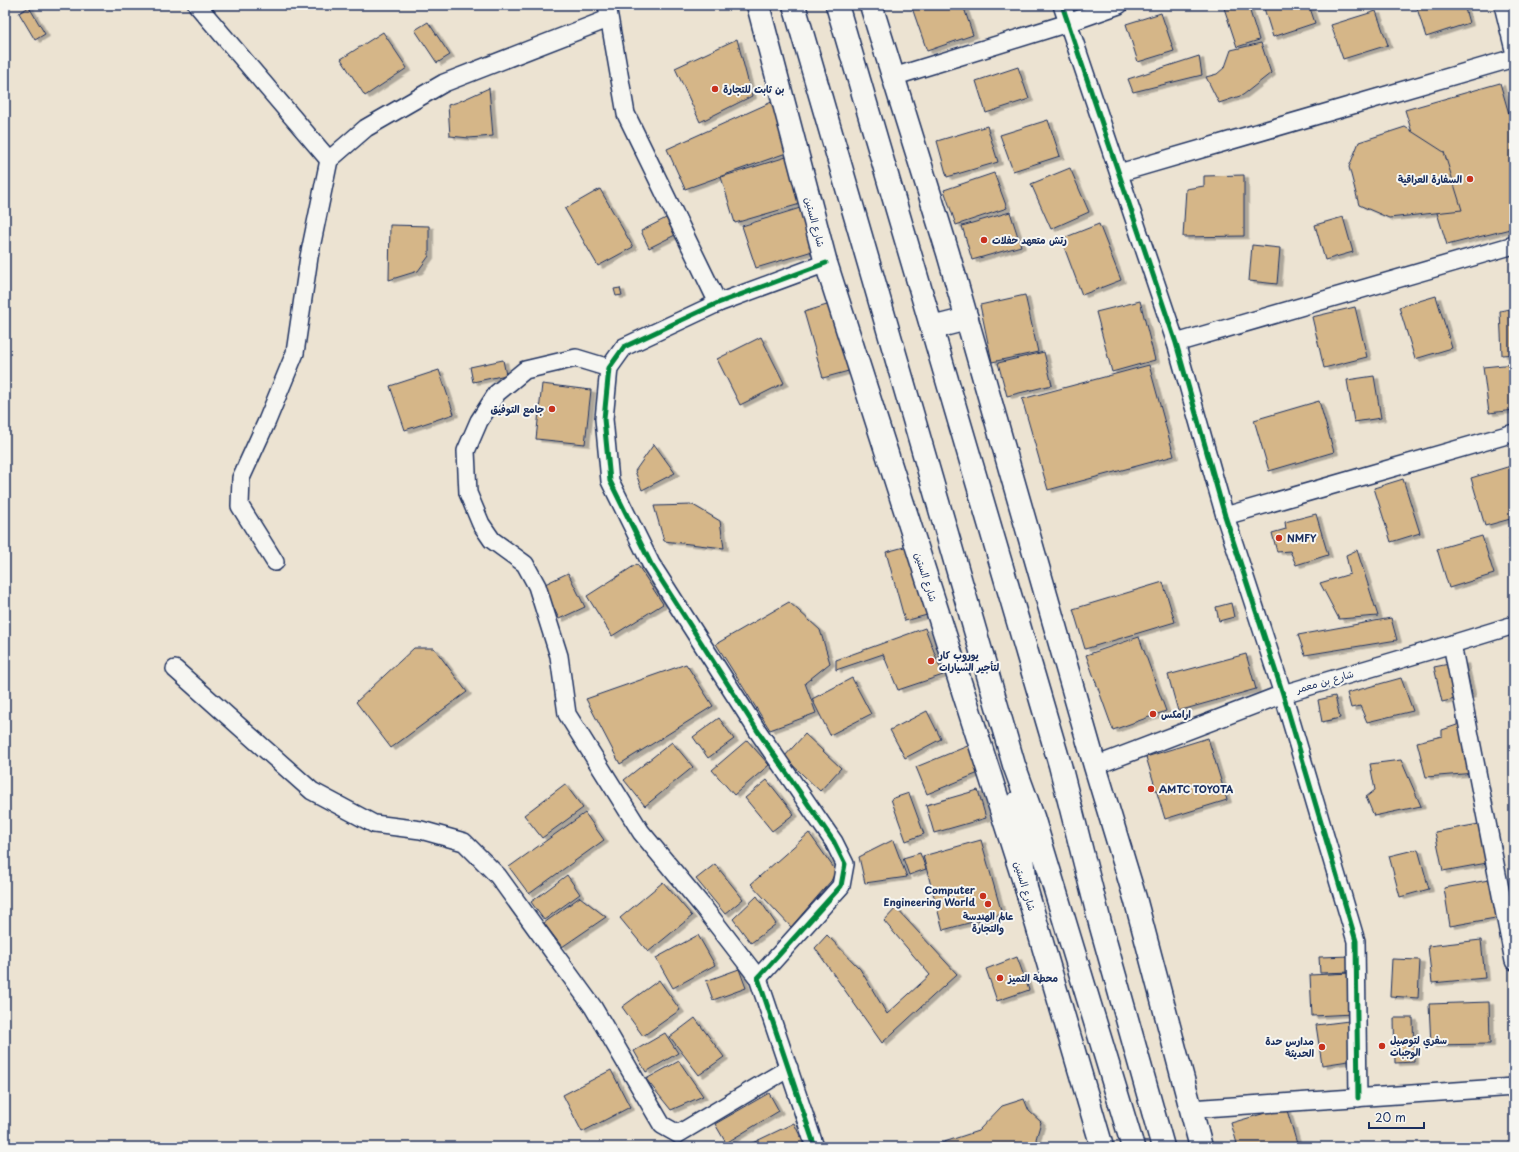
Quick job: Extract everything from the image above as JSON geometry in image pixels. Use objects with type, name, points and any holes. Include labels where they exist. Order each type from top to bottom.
[{"type":"main road","name":"شارع الستين","points":[[758,5],[826,263],[1026,888],[1102,1147]]},
{"type":"main road","points":[[794,5],[1014,765],[1033,817],[1133,1147]]},
{"type":"main road","points":[[837,5],[1060,765],[1100,923],[1163,1147]]},
{"type":"main road","points":[[871,5],[948,253],[1095,766],[1135,898],[1201,1147]]},
{"type":"main road","points":[[932,328],[967,319]]},
{"type":"main road","points":[[1014,765],[1026,888]]},
{"type":"street","points":[[197,5],[329,160]]},
{"type":"street","points":[[1062,5],[1176,344],[1225,516],[1283,694],[1356,941],[1358,1098]]},
{"type":"street","points":[[893,77],[1068,23],[1119,5]]},
{"type":"street","points":[[1503,5],[1514,50]]},
{"type":"street","points":[[276,562],[240,506],[241,478],[295,354],[309,257],[329,160],[366,128],[444,83],[608,12],[626,114],[718,303]]},
{"type":"street","points":[[1119,174],[1514,58]]},
{"type":"street","points":[[1176,344],[1514,245]]},
{"type":"street","points":[[758,978],[841,886],[845,864],[834,842],[757,730],[651,564],[610,481],[604,419],[609,368],[624,347],[718,303],[826,263]]},
{"type":"street","points":[[609,368],[576,358],[525,370],[497,393],[479,421],[466,451],[468,493],[481,524],[492,540],[525,564],[537,586],[559,656],[567,714],[641,832],[704,908],[758,978],[815,1147]]},
{"type":"street","points":[[1225,516],[1514,433]]},
{"type":"street","name":"شارع بن معمر","points":[[1095,766],[1283,694],[1514,625]]},
{"type":"street","points":[[1452,644],[1514,961]]},
{"type":"street","points":[[175,669],[312,791],[374,824],[421,830],[464,842],[498,876],[593,1007],[662,1125],[678,1134],[789,1068]]},
{"type":"street","points":[[1190,1109],[1514,1087]]},
{"type":"building","points":[[911,5],[963,5],[973,35],[927,51]]},
{"type":"building","points":[[1223,5],[1248,5],[1259,40],[1237,47]]},
{"type":"building","points":[[1263,5],[1309,5],[1315,23],[1273,37]]},
{"type":"building","points":[[1416,5],[1464,5],[1469,23],[1426,37]]},
{"type":"building","points":[[29,7],[45,34],[35,40],[19,13]]},
{"type":"building","points":[[1376,11],[1388,45],[1343,59],[1331,25]]},
{"type":"building","points":[[1161,13],[1174,51],[1138,62],[1126,24]]},
{"type":"building","points":[[428,22],[450,55],[437,63],[415,30]]},
{"type":"building","points":[[383,32],[407,68],[365,96],[341,59]]},
{"type":"building","points":[[737,39],[752,96],[700,122],[675,68]]},
{"type":"building","points":[[1261,43],[1271,73],[1243,95],[1219,103],[1206,77],[1217,74],[1225,67],[1231,50]]},
{"type":"building","points":[[1199,56],[1202,75],[1133,92],[1128,79]]},
{"type":"building","points":[[1018,67],[1029,99],[986,113],[976,81]]},
{"type":"building","name":"السفارة العراقية","points":[[1500,83],[1514,131],[1514,228],[1447,245],[1405,110]]},
{"type":"building","points":[[489,88],[493,136],[469,138],[450,136],[448,105]]},
{"type":"building","points":[[776,100],[789,152],[685,189],[667,149]]},
{"type":"building","points":[[1048,120],[1060,156],[1013,171],[1000,135]]},
{"type":"building","points":[[987,126],[998,162],[947,177],[937,141]]},
{"type":"building","points":[[1405,127],[1444,152],[1462,210],[1389,218],[1359,205],[1349,167],[1359,142]]},
{"type":"building","points":[[793,155],[807,202],[735,223],[721,177]]},
{"type":"building","points":[[1070,168],[1089,212],[1051,229],[1031,184]]},
{"type":"building","points":[[994,173],[1007,208],[956,225],[944,190]]},
{"type":"building","points":[[1244,175],[1244,236],[1183,237],[1186,189],[1204,186],[1204,176]]},
{"type":"building","points":[[600,189],[633,247],[598,266],[565,209]]},
{"type":"building","points":[[813,204],[826,247],[756,268],[742,226]]},
{"type":"building","points":[[1010,212],[1021,246],[972,260],[962,226]]},
{"type":"building","points":[[1343,217],[1353,252],[1325,260],[1315,225]]},
{"type":"building","points":[[666,218],[675,235],[649,248],[641,231]]},
{"type":"building","points":[[1099,224],[1121,280],[1082,295],[1061,239]]},
{"type":"building","points":[[390,225],[429,226],[429,256],[418,271],[389,280]]},
{"type":"building","points":[[1252,245],[1280,248],[1277,284],[1249,281]]},
{"type":"building","points":[[620,288],[622,295],[616,296],[614,289]]},
{"type":"building","points":[[1025,295],[1038,352],[992,362],[980,305]]},
{"type":"building","points":[[1436,296],[1452,348],[1415,359],[1399,307]]},
{"type":"building","points":[[843,300],[863,367],[823,378],[804,312]]},
{"type":"building","points":[[1140,301],[1155,360],[1112,372],[1096,312]]},
{"type":"building","points":[[1355,307],[1367,357],[1324,368],[1312,317]]},
{"type":"building","points":[[1514,308],[1514,354],[1502,355],[1500,311]]},
{"type":"building","points":[[761,337],[784,383],[740,405],[717,359]]},
{"type":"building","points":[[1044,352],[1052,385],[1007,396],[998,363]]},
{"type":"building","points":[[503,360],[506,375],[473,382],[470,367]]},
{"type":"building","points":[[1514,364],[1514,410],[1489,413],[1483,367]]},
{"type":"building","points":[[1149,365],[1174,456],[1048,490],[1022,399]]},
{"type":"building","points":[[439,370],[454,414],[405,430],[390,386]]},
{"type":"building","points":[[1374,376],[1381,418],[1354,422],[1347,380]]},
{"type":"building","points":[[542,384],[591,390],[585,444],[536,439]]},
{"type":"building","points":[[1319,401],[1334,452],[1269,471],[1254,420]]},
{"type":"building","points":[[654,444],[675,473],[642,490],[635,471]]},
{"type":"building","points":[[1514,465],[1514,518],[1485,526],[1471,478]]},
{"type":"building","points":[[1403,479],[1420,533],[1391,542],[1374,488]]},
{"type":"building","points":[[693,505],[720,521],[724,548],[664,541],[654,506]]},
{"type":"building","points":[[1316,514],[1328,555],[1296,565],[1290,551],[1277,552],[1272,533],[1286,529],[1285,522]]},
{"type":"building","points":[[1482,536],[1494,574],[1449,588],[1437,549]]},
{"type":"building","points":[[1514,536],[1514,553],[1509,538]]},
{"type":"building","points":[[908,546],[927,615],[905,621],[886,552]]},
{"type":"building","points":[[1357,550],[1378,616],[1339,619],[1320,583],[1350,574],[1346,555]]},
{"type":"building","points":[[637,564],[663,604],[612,636],[587,596]]},
{"type":"building","points":[[568,573],[585,607],[559,619],[543,585]]},
{"type":"building","points":[[1163,582],[1175,622],[1085,649],[1073,609]]},
{"type":"building","points":[[789,602],[820,630],[830,663],[805,683],[816,713],[770,730],[716,644]]},
{"type":"building","points":[[1231,603],[1234,617],[1219,621],[1216,607]]},
{"type":"building","points":[[1391,618],[1397,640],[1305,655],[1298,635]]},
{"type":"building","points":[[925,628],[943,675],[898,690],[883,654],[836,670],[836,660]]},
{"type":"building","points":[[1139,637],[1166,711],[1113,730],[1086,655]]},
{"type":"building","points":[[1511,646],[1514,646],[1514,688]]},
{"type":"building","points":[[414,648],[434,648],[467,692],[391,748],[356,702]]},
{"type":"building","points":[[1246,654],[1256,689],[1178,711],[1168,675]]},
{"type":"building","points":[[1464,661],[1472,695],[1442,702],[1434,667]]},
{"type":"building","points":[[686,664],[713,706],[620,764],[586,699]]},
{"type":"building","points":[[852,678],[871,714],[830,735],[812,699]]},
{"type":"building","points":[[1401,678],[1413,711],[1367,722],[1360,706],[1351,708],[1347,693]]},
{"type":"building","points":[[1335,696],[1340,718],[1322,722],[1318,700]]},
{"type":"building","points":[[927,711],[941,739],[905,758],[890,730]]},
{"type":"building","points":[[1457,714],[1475,773],[1426,777],[1417,742],[1442,736],[1442,730],[1457,725]]},
{"type":"building","points":[[719,718],[734,739],[708,758],[693,737]]},
{"type":"building","points":[[805,734],[841,768],[820,791],[784,757]]},
{"type":"building","points":[[1208,738],[1227,800],[1165,819],[1146,757]]},
{"type":"building","points":[[747,740],[769,765],[734,795],[712,770]]},
{"type":"building","points":[[672,742],[693,767],[645,806],[624,780]]},
{"type":"building","points":[[975,743],[986,770],[927,794],[916,767]]},
{"type":"building","points":[[1401,760],[1421,806],[1374,816],[1366,797],[1375,790],[1370,764]]},
{"type":"building","points":[[767,780],[794,814],[772,831],[745,798]]},
{"type":"building","points":[[565,784],[583,808],[542,838],[524,815]]},
{"type":"building","points":[[978,790],[986,818],[934,833],[926,805]]},
{"type":"building","points":[[909,793],[924,834],[906,841],[891,799]]},
{"type":"building","points":[[585,813],[604,840],[529,894],[509,867]]},
{"type":"building","points":[[1479,824],[1487,863],[1443,871],[1435,832]]},
{"type":"building","points":[[809,833],[836,871],[831,881],[791,927],[751,884]]},
{"type":"building","points":[[893,840],[907,877],[865,883],[859,857]]},
{"type":"building","points":[[981,840],[1002,914],[943,930],[923,856]]},
{"type":"building","points":[[1418,849],[1429,889],[1400,897],[1389,856]]},
{"type":"building","points":[[920,853],[926,869],[909,875],[903,858]]},
{"type":"building","points":[[715,864],[743,899],[725,914],[696,879]]},
{"type":"building","points":[[567,875],[580,894],[544,920],[531,902]]},
{"type":"building","points":[[1494,879],[1501,917],[1450,926],[1444,888]]},
{"type":"building","points":[[663,882],[692,916],[648,952],[620,918]]},
{"type":"building","points":[[757,896],[776,924],[751,943],[733,919]]},
{"type":"building","points":[[580,897],[606,917],[562,947],[544,923]]},
{"type":"building","points":[[896,908],[957,974],[882,1043],[815,948],[827,935],[860,969],[887,1014],[930,975],[884,921]]},
{"type":"building","points":[[698,935],[715,965],[673,988],[656,958]]},
{"type":"building","points":[[1481,940],[1485,978],[1432,983],[1428,946]]},
{"type":"building","points":[[1352,956],[1353,972],[1320,973],[1319,957]]},
{"type":"building","points":[[1017,957],[1029,990],[997,1001],[986,969]]},
{"type":"building","points":[[1392,959],[1420,960],[1418,998],[1390,996]]},
{"type":"building","points":[[739,969],[746,988],[713,1000],[706,981]]},
{"type":"building","points":[[1351,973],[1353,1014],[1312,1016],[1310,975]]},
{"type":"building","points":[[659,980],[680,1010],[643,1036],[622,1007]]},
{"type":"building","points":[[1489,1002],[1490,1044],[1431,1045],[1429,1004]]},
{"type":"building","points":[[695,1018],[724,1057],[699,1075],[670,1037]]},
{"type":"building","points":[[1394,1018],[1413,1018],[1414,1062],[1395,1063]]},
{"type":"building","points":[[1349,1021],[1355,1060],[1322,1065],[1316,1025]]},
{"type":"building","points":[[665,1033],[678,1053],[646,1072],[634,1051]]},
{"type":"building","points":[[679,1061],[703,1096],[671,1110],[646,1079]]},
{"type":"building","points":[[611,1070],[630,1107],[582,1132],[563,1095]]},
{"type":"building","points":[[769,1093],[779,1111],[726,1143],[715,1124]]},
{"type":"building","points":[[1024,1099],[1029,1111],[1041,1122],[1036,1139],[1038,1146],[929,1147],[978,1131],[1002,1106]]},
{"type":"building","points":[[1286,1107],[1298,1147],[1238,1147],[1231,1123]]},
{"type":"building","points":[[794,1123],[805,1147],[744,1147]]},
{"type":"cycle path","points":[[1062,5],[1176,343],[1225,516],[1283,694],[1356,941],[1358,1098]]},
{"type":"cycle path","points":[[815,1147],[758,978],[841,886],[845,864],[834,842],[757,730],[651,564],[610,481],[604,419],[609,368],[624,347],[718,303],[826,263]]},
{"type":"place","name":"بن ثابت للتجارة","points":[[715,89]]},
{"type":"place","name":"السفارة العراقية","points":[[1470,179]]},
{"type":"place","name":"رتش متعهد حفلات","points":[[984,240]]},
{"type":"place","name":"جامع التوفيق","points":[[552,409]]},
{"type":"place","name":"NMFY","points":[[1279,538]]},
{"type":"place","name":"يوروب كار لتأجير السيارات","points":[[931,661]]},
{"type":"place","name":"ارامكس","points":[[1153,714]]},
{"type":"place","name":"AMTC TOYOTA","points":[[1151,789]]},
{"type":"place","name":"Computer Engineering World","points":[[983,896]]},
{"type":"place","name":"عالم الهندسة والتجارة","points":[[988,904]]},
{"type":"place","name":"محطة التميز","points":[[1000,978]]},
{"type":"place","name":"سفري لتوصيل الوجبات","points":[[1382,1046]]},
{"type":"place","name":"مدارس حدة الحديثة","points":[[1322,1047]]}]
